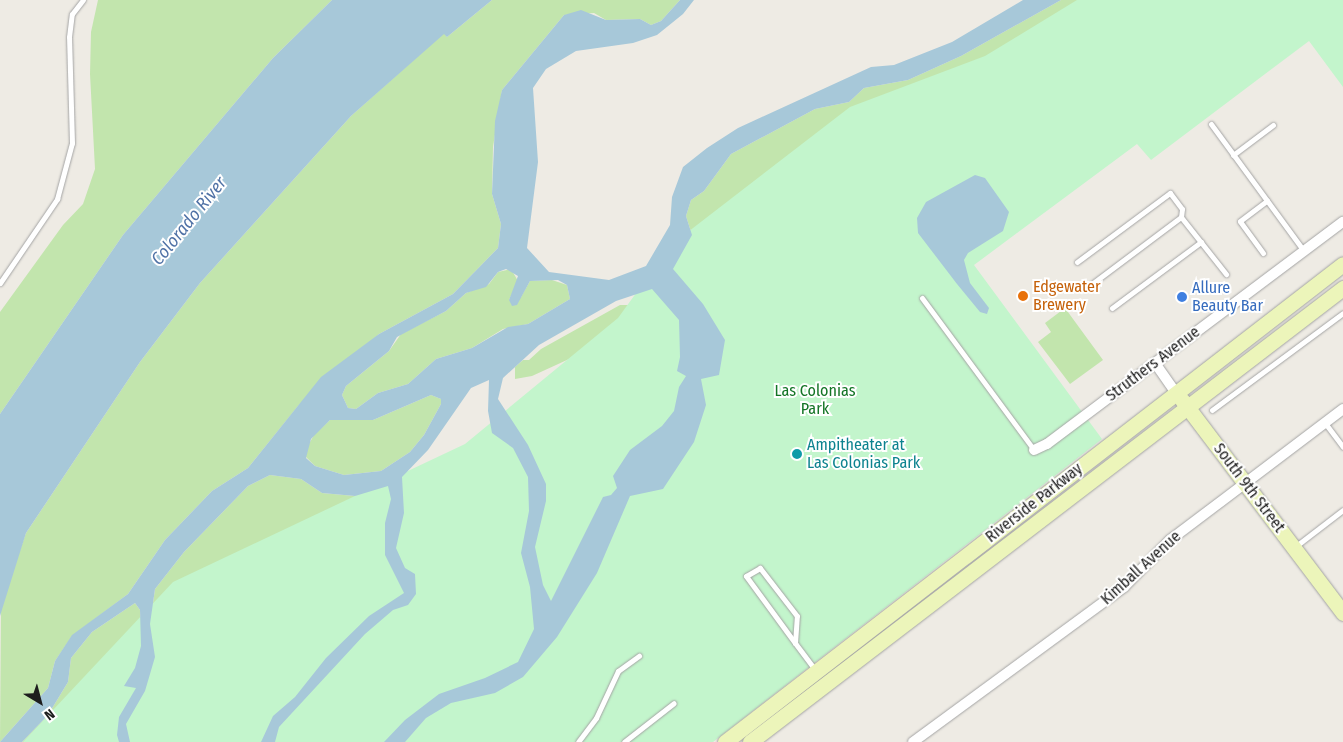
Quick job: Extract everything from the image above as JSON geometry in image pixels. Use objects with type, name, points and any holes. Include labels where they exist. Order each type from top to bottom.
[{"type":"main road","name":"Riverside Parkway","points":[[725,742],[1343,264]]},
{"type":"main road","name":"Riverside Parkway","points":[[750,742],[1343,288]]},
{"type":"main road","name":"South 9th Street","points":[[1176,392],[1342,610]]},
{"type":"street","name":"Struthers Avenue","points":[[1034,450],[1048,444],[1343,222]]},
{"type":"street","name":"South 9th Street","points":[[1155,363],[1176,392]]},
{"type":"street","name":"Kimball Avenue","points":[[913,742],[1124,587],[1170,540],[1343,409]]},
{"type":"lane","points":[[0,283],[57,199],[72,143],[69,37],[72,14],[83,0]]},
{"type":"lane","points":[[1211,124],[1304,251]]},
{"type":"lane","points":[[1234,155],[1273,125]]},
{"type":"lane","points":[[1077,262],[1170,193],[1182,209],[1181,218],[1226,274]]},
{"type":"lane","points":[[1263,253],[1240,222],[1267,201]]},
{"type":"lane","points":[[1093,282],[1181,218]]},
{"type":"lane","points":[[1112,308],[1200,242]]},
{"type":"lane","points":[[922,298],[1034,450]]},
{"type":"lane","points":[[1212,410],[1343,313]]},
{"type":"lane","points":[[1325,423],[1343,447]]},
{"type":"lane","points":[[1294,548],[1343,510]]},
{"type":"lane","points":[[795,643],[797,616],[760,568],[746,576],[795,643],[817,672]]},
{"type":"lane","points":[[578,742],[596,718],[618,671],[639,656]]},
{"type":"lane","points":[[624,742],[674,702]]},
{"type":"green space","points":[[98,0],[332,0],[273,58],[123,235],[0,414],[0,312],[63,225],[83,204],[95,169],[90,74],[91,32]]},
{"type":"green space","points":[[492,0],[680,0],[661,21],[651,25],[640,19],[606,20],[594,13],[564,15],[502,90],[493,147],[492,194],[501,224],[498,248],[453,294],[379,334],[298,406],[248,468],[212,491],[165,540],[128,594],[72,636],[55,661],[48,688],[0,742],[1,604],[26,533],[140,362],[200,283],[351,116],[444,33],[447,37]]},
{"type":"green space","points":[[1061,0],[1085,0],[692,235],[686,216],[691,200],[704,191],[731,154],[815,109],[849,102],[864,88],[908,80],[961,56]]},
{"type":"green space","name":"Las Colonias Park","points":[[1077,0],[1343,0],[1343,87],[1309,41],[1151,160],[1137,144],[974,265],[1102,439],[713,742],[23,742],[173,582],[465,444],[618,318],[671,245],[850,107],[985,56]]},
{"type":"green space","points":[[511,269],[518,281],[509,300],[521,297],[530,281],[552,280],[567,285],[570,299],[528,324],[503,329],[472,348],[436,359],[408,384],[378,393],[356,409],[348,408],[342,395],[346,386],[389,351],[401,334],[446,311],[466,293],[489,284],[498,272]]},
{"type":"green space","points":[[620,305],[636,305],[591,349],[532,376],[515,379],[515,367],[523,360],[529,360],[541,349]]},
{"type":"green space","points":[[1065,308],[1103,360],[1070,384],[1038,342],[1051,332],[1045,323]]},
{"type":"green space","points":[[431,395],[441,399],[441,404],[424,435],[410,452],[381,471],[344,475],[315,466],[306,457],[306,449],[314,435],[330,420],[373,420]]},
{"type":"green space","points":[[270,475],[301,479],[322,493],[355,496],[388,486],[150,624],[155,589],[184,552],[248,486]]},
{"type":"green space","points":[[135,603],[140,610],[141,628],[119,742],[22,742],[48,715],[68,682],[71,658],[92,632]]},
{"type":"water","name":"Colorado River","points":[[332,0],[492,0],[447,37],[444,34],[351,116],[200,283],[140,362],[26,533],[0,616],[0,414],[123,235],[273,58]]},
{"type":"water","points":[[680,0],[694,0],[683,14],[657,35],[633,43],[576,51],[546,69],[533,88],[538,162],[527,248],[549,272],[609,280],[646,266],[670,225],[672,197],[683,167],[707,148],[738,128],[871,67],[894,65],[952,42],[1023,0],[1061,0],[961,56],[908,80],[864,88],[849,102],[815,109],[731,154],[704,191],[691,200],[686,216],[692,235],[673,269],[703,304],[725,340],[719,375],[701,379],[706,405],[694,442],[663,489],[630,496],[597,573],[557,637],[523,677],[495,693],[451,703],[426,718],[405,742],[384,742],[405,720],[439,694],[485,678],[518,662],[534,629],[530,587],[521,553],[529,511],[528,477],[513,448],[492,433],[488,411],[489,380],[471,388],[428,450],[402,477],[404,513],[396,548],[405,568],[415,574],[416,594],[408,605],[393,610],[365,634],[279,727],[275,742],[261,742],[273,716],[295,697],[326,658],[369,616],[404,593],[385,555],[385,523],[391,499],[388,486],[355,496],[322,493],[301,479],[270,475],[248,486],[184,552],[155,589],[150,624],[155,657],[145,691],[126,724],[130,742],[119,742],[117,735],[119,717],[136,688],[124,686],[135,668],[141,646],[140,610],[135,603],[92,632],[71,658],[68,682],[48,715],[22,742],[0,742],[48,688],[55,661],[72,635],[128,594],[165,540],[212,491],[248,468],[321,377],[379,334],[453,294],[498,248],[501,224],[492,194],[495,121],[502,90],[564,15],[581,10],[606,20],[640,19],[651,25],[661,21]],"holes":[[[506,269],[518,276],[509,300],[512,306],[517,305],[530,281],[558,280],[567,285],[570,299],[528,324],[508,327],[472,348],[436,359],[408,384],[378,393],[356,409],[348,408],[342,395],[346,386],[389,351],[397,337],[446,311],[466,293],[486,287],[498,272]],[[652,289],[679,320],[680,357],[677,371],[686,376],[679,387],[674,411],[662,426],[630,450],[613,476],[617,488],[611,495],[603,497],[551,601],[543,585],[535,547],[546,501],[546,484],[528,445],[498,399],[503,378],[539,345],[616,301]],[[431,395],[441,399],[441,404],[424,435],[410,452],[381,471],[344,475],[315,466],[306,458],[311,439],[330,420],[373,420]]]},
{"type":"water","points":[[975,175],[985,178],[1009,212],[1003,231],[968,253],[964,260],[970,283],[989,308],[987,314],[980,312],[918,233],[917,218],[926,202]]},
{"type":"place","name":"Edgewater Brewery","points":[[1023,296]]},
{"type":"place","name":"Allure Beauty Bar","points":[[1182,297]]},
{"type":"place","name":"Ampitheater at Las Colonias Park","points":[[797,454]]}]
